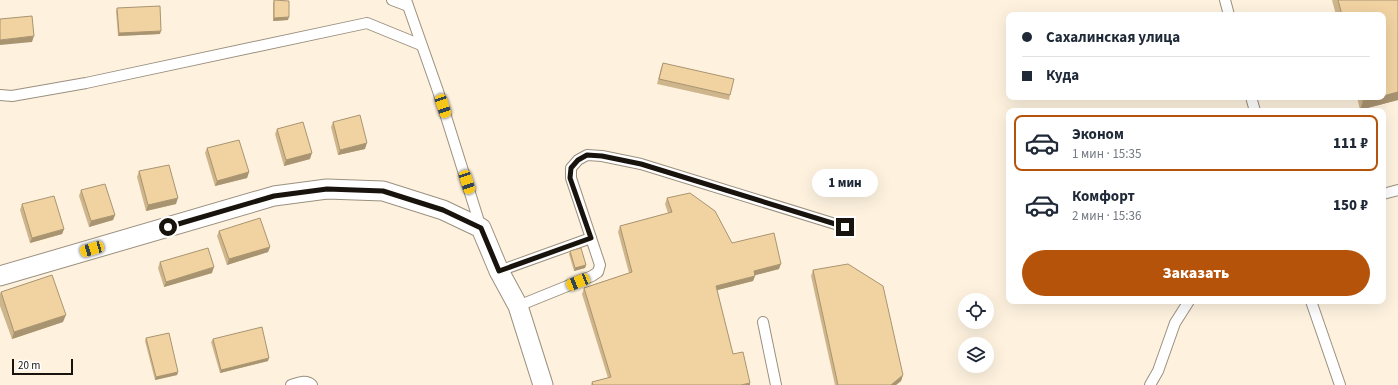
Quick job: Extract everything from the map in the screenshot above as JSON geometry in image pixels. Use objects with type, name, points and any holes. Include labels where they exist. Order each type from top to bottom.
[{"type":"street","points":[[0,276],[274,196],[327,189],[383,191],[443,210],[481,228],[499,271],[518,306],[543,385]]},
{"type":"lane","points":[[392,0],[407,3],[438,91],[481,228]]},
{"type":"lane","points":[[1225,0],[1228,12]]},
{"type":"lane","points":[[0,95],[12,96],[86,83],[367,23],[421,45]]},
{"type":"lane","points":[[518,306],[592,276],[598,272],[600,265],[570,178],[571,168],[578,160],[587,155],[602,156],[641,164],[845,227]]},
{"type":"lane","points":[[1386,193],[1398,190]]},
{"type":"lane","points":[[499,271],[591,238]]},
{"type":"lane","points":[[1150,385],[1158,371],[1175,323],[1187,304]]},
{"type":"lane","points":[[1312,304],[1340,385]]},
{"type":"lane","points":[[763,322],[776,385]]},
{"type":"lane","points":[[291,385],[309,382],[312,385]]},
{"type":"building","points":[[274,0],[289,1],[289,17],[274,18]]},
{"type":"building","points":[[1338,0],[1398,0],[1398,92],[1386,95],[1386,12],[1341,12]]},
{"type":"building","points":[[160,6],[161,31],[119,33],[117,8]]},
{"type":"building","points":[[32,16],[34,36],[0,40],[0,19]]},
{"type":"building","points":[[663,63],[734,79],[730,95],[659,79]]},
{"type":"building","points":[[360,115],[367,143],[340,150],[333,122]]},
{"type":"building","points":[[303,122],[312,153],[286,160],[277,129]]},
{"type":"building","points":[[239,140],[249,172],[217,181],[207,148]]},
{"type":"building","points":[[169,165],[178,198],[148,205],[139,171]]},
{"type":"building","points":[[105,184],[115,215],[91,221],[81,190]]},
{"type":"building","points":[[690,193],[715,211],[732,243],[774,233],[781,264],[754,271],[755,276],[716,286],[733,354],[743,352],[750,383],[741,385],[593,385],[592,382],[611,377],[584,288],[632,272],[620,226],[672,212],[667,198]]},
{"type":"building","points":[[54,196],[64,229],[32,238],[22,204]]},
{"type":"building","points":[[260,218],[270,247],[229,259],[219,231]]},
{"type":"building","points":[[208,248],[214,267],[166,282],[160,262]]},
{"type":"building","points":[[581,248],[586,265],[575,268],[570,251]]},
{"type":"building","points":[[848,264],[883,286],[903,375],[891,385],[838,385],[813,270]]},
{"type":"building","points":[[52,275],[66,315],[14,332],[1,292]]},
{"type":"building","points":[[262,327],[269,358],[221,370],[213,339]]},
{"type":"building","points":[[169,333],[178,372],[156,377],[146,338]]},
{"type":"route","points":[[168,227],[274,196],[327,189],[383,191],[443,210],[481,228],[499,271],[591,238],[570,178],[571,168],[578,160],[587,155],[602,156],[641,164],[845,227]]}]
